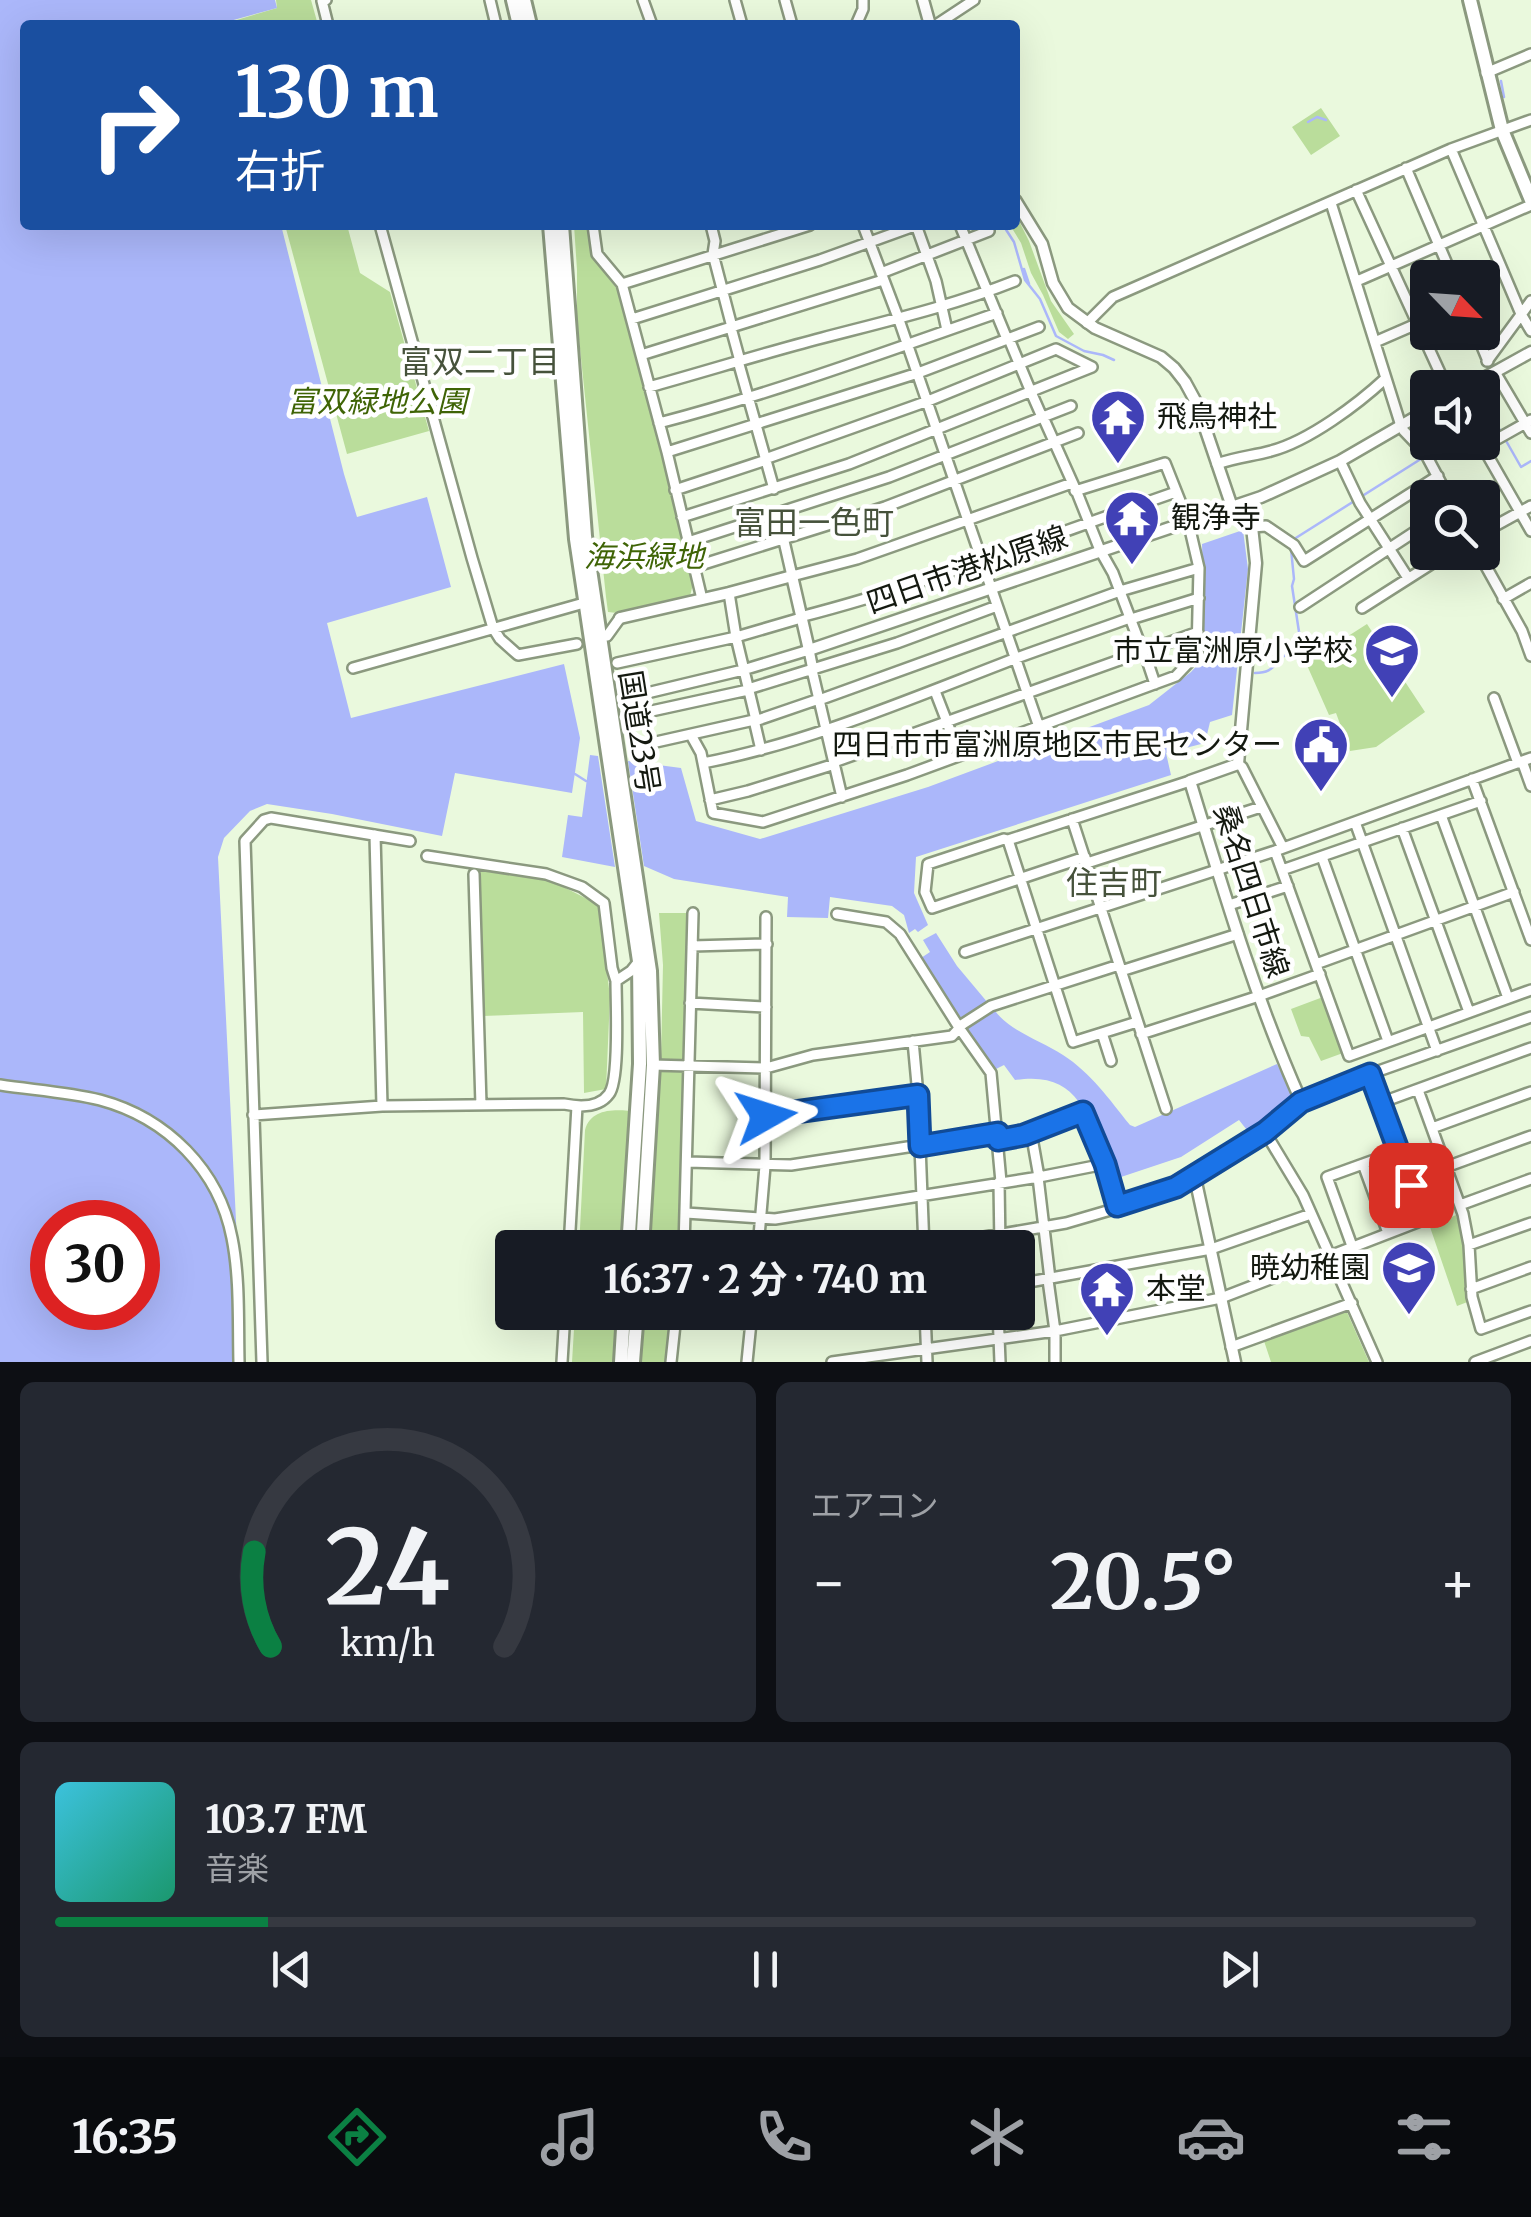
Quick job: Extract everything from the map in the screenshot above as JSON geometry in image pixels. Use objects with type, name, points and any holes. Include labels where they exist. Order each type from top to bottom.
[{"type":"highway","points":[[1470,0],[1502,130],[1531,202]]},
{"type":"highway","name":"国道23号","points":[[550,230],[584,604],[610,736]]},
{"type":"highway","name":"国道23号","points":[[562,230],[585,536],[610,736],[650,972],[642,1230]]},
{"type":"highway","name":"国道23号","points":[[630,1230],[647,1065],[633,886]]},
{"type":"highway","points":[[620,1362],[623,1330]]},
{"type":"highway","points":[[633,1362],[636,1330]]},
{"type":"main road","points":[[1020,208],[1042,244],[1058,293],[1074,314],[1110,336],[1154,353],[1174,368],[1197,404],[1229,508],[1244,514],[1252,527]]},
{"type":"main road","points":[[1498,370],[1531,352]]},
{"type":"main road","name":"四日市港松原線","points":[[809,650],[1261,497],[1340,461],[1410,421]]},
{"type":"main road","name":"桑名四日市線","points":[[1252,527],[1256,578],[1238,764],[1190,781],[1259,996],[1301,1102]]},
{"type":"main road","points":[[620,618],[792,576],[809,650]]},
{"type":"main road","points":[[1235,1362],[1194,1173],[1265,1132],[1301,1102]]},
{"type":"street","points":[[941,20],[974,0]]},
{"type":"street","points":[[1486,74],[1531,54]]},
{"type":"street","points":[[1088,324],[1113,297],[1451,148],[1531,120]]},
{"type":"street","points":[[1451,148],[1531,331]]},
{"type":"street","points":[[1406,168],[1444,260]]},
{"type":"street","points":[[1356,190],[1410,300]]},
{"type":"street","points":[[1356,282],[1531,202]]},
{"type":"street","points":[[1332,203],[1402,426],[1427,456],[1440,480]]},
{"type":"street","points":[[381,230],[493,628],[518,655],[577,644]]},
{"type":"street","points":[[595,230],[596,254],[622,284],[702,600]]},
{"type":"street","points":[[691,735],[701,752],[713,813],[762,822],[959,756],[1176,676],[1197,654],[1198,632],[1199,568],[1190,521],[1165,463],[1073,487],[792,576],[712,254],[712,230]]},
{"type":"street","points":[[622,284],[793,230]]},
{"type":"street","points":[[865,230],[900,320],[1040,727]]},
{"type":"street","points":[[632,319],[903,230]]},
{"type":"street","points":[[918,230],[948,330]]},
{"type":"street","points":[[962,230],[1108,562],[1155,684]]},
{"type":"street","points":[[641,354],[882,277],[988,230]]},
{"type":"street","points":[[650,387],[900,320],[1015,280]]},
{"type":"street","points":[[1488,360],[1531,301]]},
{"type":"street","points":[[659,422],[748,398],[997,313]]},
{"type":"street","points":[[1375,342],[1410,326]]},
{"type":"street","points":[[666,452],[918,373],[1040,327]]},
{"type":"street","points":[[675,490],[928,401],[1056,350],[1092,366],[850,464],[682,518]]},
{"type":"street","points":[[1484,350],[1493,370]]},
{"type":"street","points":[[1217,464],[1273,450],[1314,431],[1386,378]]},
{"type":"street","points":[[1500,381],[1529,426],[1500,437]]},
{"type":"street","points":[[688,542],[875,482],[1071,406]]},
{"type":"street","points":[[694,567],[885,508],[1078,434]]},
{"type":"street","points":[[1490,460],[1531,530]]},
{"type":"street","points":[[1340,461],[1358,499],[1408,578]]},
{"type":"street","points":[[1252,527],[1266,526],[1294,545],[1304,560],[1438,476]]},
{"type":"street","points":[[617,664],[736,637],[882,595],[1176,492]]},
{"type":"street","points":[[1500,523],[1531,506]]},
{"type":"street","points":[[1300,606],[1410,535]]},
{"type":"street","points":[[656,742],[755,720],[819,700],[1120,591],[1199,568]]},
{"type":"street","points":[[1362,608],[1421,570]]},
{"type":"street","points":[[1488,570],[1527,633],[1531,656]]},
{"type":"street","points":[[1504,600],[1531,584]]},
{"type":"street","points":[[729,593],[761,750]]},
{"type":"street","points":[[703,763],[826,729],[1015,659],[1199,598]]},
{"type":"street","points":[[352,668],[584,604]]},
{"type":"street","points":[[624,717],[748,690],[897,643],[997,606]]},
{"type":"street","points":[[607,636],[620,618]]},
{"type":"street","points":[[710,800],[835,763],[1198,632]]},
{"type":"street","points":[[622,698],[744,670],[809,650],[842,797]]},
{"type":"street","points":[[935,691],[959,756]]},
{"type":"street","points":[[1494,698],[1531,786]]},
{"type":"street","points":[[964,952],[1218,870],[1523,760]]},
{"type":"street","points":[[1238,764],[1279,849],[1282,870],[1348,1056],[1531,990]]},
{"type":"street","points":[[1472,779],[1531,940]]},
{"type":"street","points":[[1190,781],[928,864],[924,892],[932,908],[1261,807]]},
{"type":"street","points":[[1282,870],[1481,800]]},
{"type":"street","points":[[1441,814],[1508,998]]},
{"type":"street","points":[[262,1362],[245,842],[264,820],[271,818],[410,841]]},
{"type":"street","points":[[1072,819],[1166,1109]]},
{"type":"street","points":[[1355,822],[1437,1050]]},
{"type":"street","points":[[1402,828],[1469,1012]]},
{"type":"street","points":[[375,835],[382,1106]]},
{"type":"street","points":[[1008,840],[1073,1042],[1137,1022]]},
{"type":"street","points":[[254,1114],[382,1106],[577,1106],[600,1102],[612,1089],[616,982],[604,903],[582,887],[546,874],[427,856]]},
{"type":"street","points":[[1322,857],[1388,1041]]},
{"type":"street","points":[[474,874],[481,1106]]},
{"type":"street","points":[[1229,905],[1288,886]]},
{"type":"street","points":[[1141,1034],[1259,996],[1355,949],[1514,892]]},
{"type":"street","points":[[685,1230],[694,912]]},
{"type":"street","points":[[838,914],[880,920],[895,928],[991,1073],[998,1136],[1000,1230]]},
{"type":"street","points":[[761,1230],[766,1116],[766,917]]},
{"type":"street","points":[[647,1065],[766,1068],[813,1055],[952,1036],[989,1008],[1238,934]]},
{"type":"street","points":[[692,946],[767,944]]},
{"type":"street","points":[[616,982],[638,961]]},
{"type":"street","points":[[690,1003],[766,1007]]},
{"type":"street","points":[[1301,1102],[1437,1050],[1530,1021]]},
{"type":"street","points":[[1102,1033],[1111,1062]]},
{"type":"street","points":[[913,1041],[922,1230]]},
{"type":"street","points":[[1380,1103],[1531,1048]]},
{"type":"street","points":[[832,1362],[1055,1331],[1220,1298],[1423,1220],[1370,1074]]},
{"type":"street","points":[[0,1085],[79,1096],[125,1108],[160,1127],[192,1155],[227,1217],[235,1266],[239,1362]]},
{"type":"street","points":[[1418,1090],[1460,1205],[1468,1246],[1470,1289],[1481,1328],[1531,1311]]},
{"type":"street","points":[[1432,1128],[1531,1092]]},
{"type":"street","points":[[766,1116],[918,1095]]},
{"type":"street","points":[[570,1230],[577,1106]]},
{"type":"street","points":[[688,1162],[765,1166],[808,1162],[1031,1132],[1083,1112],[1105,1164],[1117,1206]]},
{"type":"street","points":[[1031,1132],[1039,1177],[1055,1362]]},
{"type":"street","points":[[1265,1132],[1311,1214],[1377,1362]]},
{"type":"street","points":[[1446,1167],[1531,1136]]},
{"type":"street","points":[[1352,1246],[1327,1177],[1399,1151]]},
{"type":"street","points":[[686,1213],[762,1220],[1105,1164]]},
{"type":"street","points":[[1363,1164],[1388,1232]]},
{"type":"street","points":[[1024,1230],[1114,1209],[1176,1187],[1194,1173]]},
{"type":"street","points":[[1460,1205],[1531,1179]]},
{"type":"street","points":[[1035,1281],[1210,1249],[1311,1214]]},
{"type":"street","points":[[1468,1246],[1531,1223]]},
{"type":"street","points":[[1470,1289],[1531,1267]]},
{"type":"street","points":[[1231,1347],[1352,1303]]},
{"type":"street","points":[[562,1362],[564,1330]]},
{"type":"street","points":[[670,1362],[674,1330]]},
{"type":"street","points":[[746,1362],[750,1330]]},
{"type":"street","points":[[925,1330],[927,1362]]},
{"type":"street","points":[[999,1330],[1000,1362]]},
{"type":"street","points":[[1475,1362],[1531,1342]]},
{"type":"green space","points":[[276,0],[311,0],[317,20],[237,20],[277,8]]},
{"type":"green space","points":[[1321,108],[1340,136],[1311,155],[1292,127]]},
{"type":"green space","points":[[1020,223],[1051,301],[1074,334],[1068,339],[1059,332],[1013,230],[1020,230]]},
{"type":"green space","name":"富双緑地公園","points":[[286,230],[348,230],[360,273],[390,292],[429,431],[347,454]]},
{"type":"green space","name":"海浜緑地","points":[[574,230],[588,230],[592,257],[618,290],[693,584],[690,596],[617,613],[608,612],[606,597],[577,320]]},
{"type":"green space","points":[[1367,624],[1425,712],[1376,747],[1350,751],[1336,713],[1329,715],[1306,663]]},
{"type":"green space","points":[[480,871],[548,879],[599,905],[610,997],[606,1089],[584,1093],[583,1012],[483,1016]]},
{"type":"green space","points":[[659,913],[688,913],[680,1230],[580,1230],[585,1130],[589,1121],[614,1110],[655,1114],[663,965]]},
{"type":"green space","points":[[1323,997],[1343,1053],[1321,1061],[1309,1037],[1301,1036],[1291,1009]]},
{"type":"green space","points":[[1456,1215],[1466,1248],[1470,1301],[1457,1306],[1430,1227]]},
{"type":"green space","points":[[1346,1310],[1369,1362],[1271,1362],[1263,1338]]},
{"type":"green space","points":[[574,1330],[670,1330],[667,1362],[572,1362]]},
{"type":"water","points":[[0,0],[275,0],[277,8],[234,20],[20,20],[20,230],[282,230],[357,517],[427,497],[451,587],[327,623],[351,718],[564,664],[580,738],[572,793],[455,773],[442,836],[267,804],[250,811],[224,838],[218,857],[243,1362],[0,1362]]},
{"type":"water","points":[[1243,530],[1248,569],[1232,715],[1210,722],[1205,743],[1166,753],[1171,775],[916,857],[914,893],[928,925],[918,932],[915,929],[909,933],[904,915],[892,906],[830,897],[828,918],[787,917],[788,897],[674,879],[644,866],[628,761],[681,768],[696,821],[760,839],[928,787],[1149,705],[1202,660],[1202,544]]},
{"type":"water","points":[[590,755],[598,756],[615,867],[562,857],[568,815],[582,817]]},
{"type":"water","points":[[936,933],[988,1003],[961,1018],[921,958],[930,952],[923,940]]},
{"type":"water","points":[[995,1011],[1017,1030],[1073,1062],[1135,1127],[1277,1064],[1293,1096],[1289,1104],[1250,1134],[1239,1120],[1181,1157],[1121,1177],[1112,1155],[1105,1156],[1083,1108],[1064,1087],[1051,1081],[1015,1080],[1004,1065],[996,1069],[967,1028]]},
{"type":"waterway","points":[[1501,81],[1504,97]]},
{"type":"waterway","points":[[1308,122],[1317,117],[1326,120]]},
{"type":"waterway","points":[[1006,230],[1014,242],[1025,280],[1040,299],[1056,336],[1084,351],[1114,360]]},
{"type":"waterway","points":[[1024,269],[1029,284]]},
{"type":"waterway","points":[[1505,439],[1521,467],[1531,461]]},
{"type":"waterway","points":[[1291,541],[1419,460]]},
{"type":"waterway","points":[[1255,673],[1270,669],[1301,645],[1291,549]]},
{"type":"waterway","points":[[575,774],[586,781]]},
{"type":"place","name":"飛鳥神社","points":[[1118,466]]},
{"type":"place","name":"観浄寺","points":[[1132,567]]},
{"type":"place","name":"市立富洲原小学校","points":[[1392,700]]},
{"type":"place","name":"四日市市富洲原地区市民センター","points":[[1321,794]]},
{"type":"place","name":"暁幼稚園","points":[[1409,1317]]},
{"type":"place","name":"本堂","points":[[1107,1338]]},
{"type":"district","name":"富双二丁目","points":[[480,362]]},
{"type":"district","name":"富田一色町","points":[[814,523]]},
{"type":"district","name":"住吉町","points":[[1114,883]]},
{"type":"route","points":[[766,1116],[918,1095],[920,1146],[998,1133],[998,1140],[1024,1135],[1083,1112],[1105,1164],[1117,1206],[1176,1187],[1265,1132],[1311,1096],[1370,1074],[1411,1185]]}]
